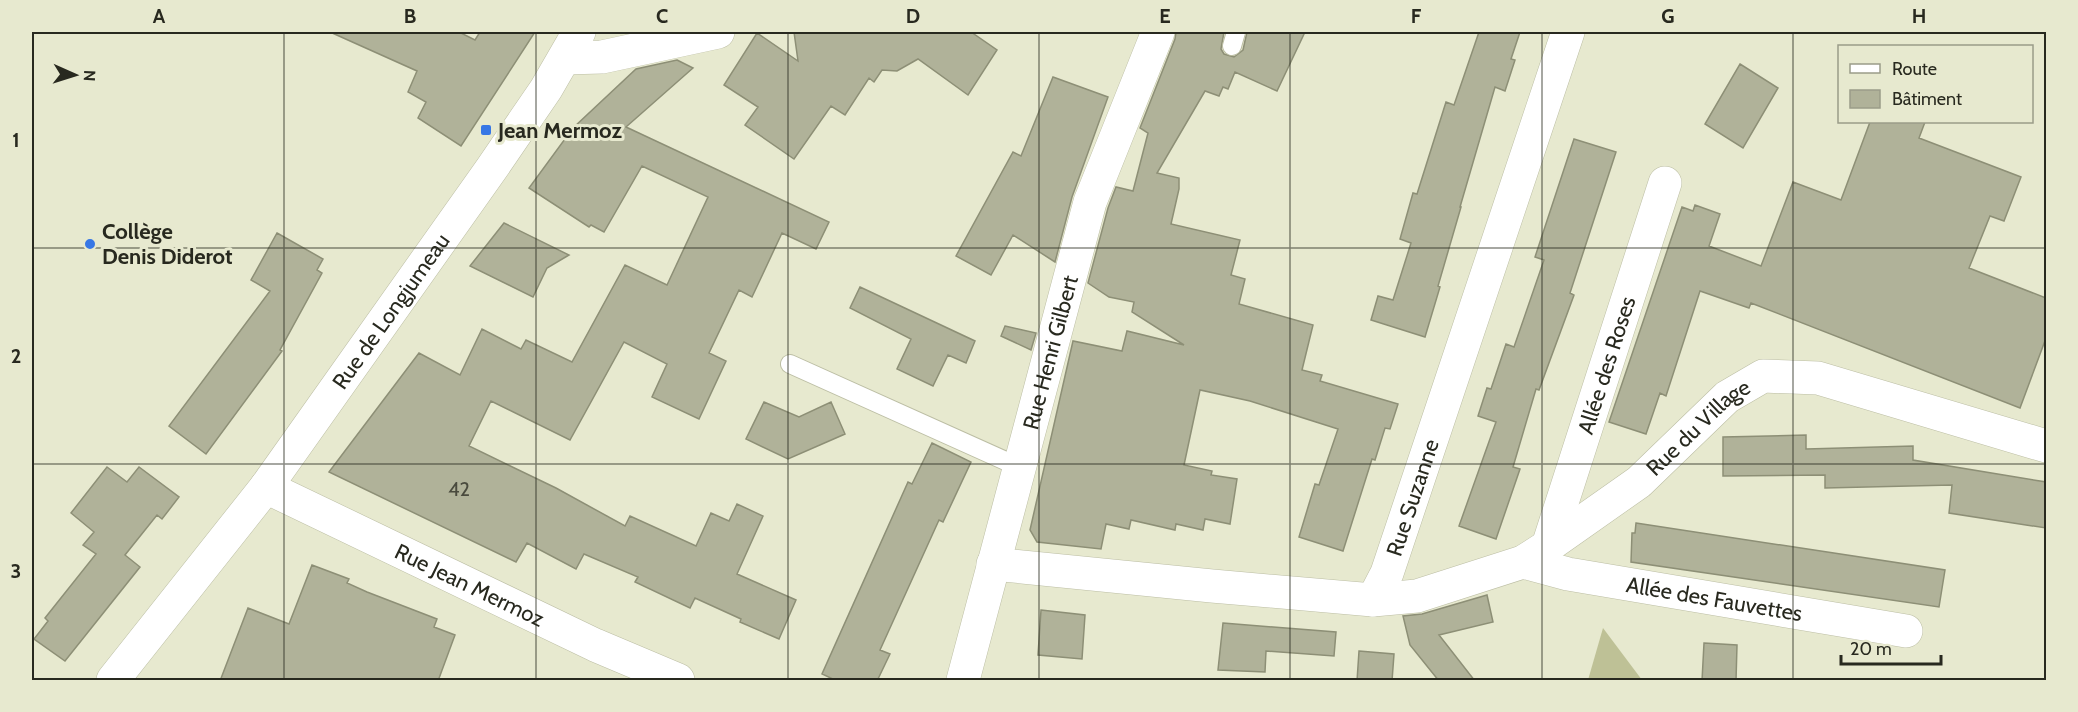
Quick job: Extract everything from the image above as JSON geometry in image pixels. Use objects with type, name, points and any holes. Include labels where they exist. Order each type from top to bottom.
[{"type":"street","name":"Rue de Longjumeau","points":[[120,676],[266,486],[492,168],[572,45],[602,57],[718,32]]},
{"type":"street","name":"Rue Henri Gilbert","points":[[963,681],[1035,402],[1090,202],[1158,32]]},
{"type":"street","name":"Rue Suzanne","points":[[1373,600],[1387,573],[1568,32]]},
{"type":"street","name":"Allée des Roses","points":[[1536,554],[1665,183]]},
{"type":"street","name":"Rue du Village","points":[[1373,600],[1418,596],[1536,554],[1640,482],[1727,397],[1763,376],[1818,378],[2046,446]]},
{"type":"street","name":"Rue Jean Mermoz","points":[[266,486],[595,645],[678,681]]},
{"type":"street","name":"Allée des Fauvettes","points":[[1536,554],[1568,574],[1906,631]]},
{"type":"street","points":[[993,564],[1373,600]]},
{"type":"lane","points":[[790,364],[1019,467]]},
{"type":"green space","points":[[1603,628],[1642,680],[1588,680]]},
{"type":"building","points":[[330,32],[459,32],[475,40],[480,32],[535,32],[461,146],[418,118],[426,102],[408,92],[417,71]]},
{"type":"building","points":[[794,32],[971,32],[997,50],[968,95],[918,59],[897,71],[882,70],[874,82],[869,78],[845,115],[831,106],[794,159],[745,125],[758,107],[724,85],[757,33],[798,61]]},
{"type":"building","points":[[1176,32],[1224,32],[1221,49],[1224,54],[1234,57],[1243,50],[1247,32],[1305,32],[1277,91],[1235,72],[1228,89],[1223,87],[1219,96],[1205,91],[1157,173],[1179,178],[1179,189],[1171,224],[1240,240],[1231,275],[1245,279],[1239,304],[1313,325],[1302,370],[1322,375],[1320,381],[1398,404],[1390,429],[1385,428],[1375,460],[1372,459],[1343,551],[1299,537],[1315,484],[1319,485],[1338,429],[1250,401],[1200,390],[1184,465],[1212,471],[1211,475],[1237,479],[1230,524],[1205,519],[1203,530],[1176,524],[1175,530],[1131,520],[1129,529],[1106,524],[1101,549],[1037,542],[1030,530],[1073,341],[1122,351],[1127,331],[1184,345],[1132,312],[1134,302],[1109,297],[1088,283],[1116,187],[1133,191],[1148,133],[1140,128]]},
{"type":"building","points":[[1479,32],[1520,32],[1511,59],[1515,60],[1505,91],[1495,87],[1425,337],[1371,320],[1378,296],[1393,300],[1411,243],[1400,239],[1413,193],[1417,194],[1446,102],[1454,105]]},
{"type":"building","points":[[677,60],[693,68],[626,127],[829,222],[816,249],[782,233],[752,297],[739,290],[709,353],[726,361],[699,419],[652,397],[667,364],[624,342],[570,440],[491,401],[469,446],[556,488],[625,526],[630,516],[696,546],[711,513],[729,521],[737,504],[763,516],[737,574],[796,600],[779,639],[740,622],[741,619],[695,598],[690,608],[635,582],[638,577],[584,554],[576,569],[527,543],[516,562],[329,472],[419,353],[460,375],[482,329],[521,349],[526,340],[572,362],[625,265],[667,285],[708,197],[642,166],[604,232],[591,225],[589,227],[529,188],[573,128],[636,69]]},
{"type":"building","points":[[1740,64],[1778,88],[1743,148],[1705,124]]},
{"type":"building","points":[[1053,77],[1108,97],[1072,197],[1055,262],[1013,235],[991,275],[956,256],[1013,152],[1021,156]]},
{"type":"building","points":[[1870,123],[1925,123],[1919,138],[2021,177],[2004,221],[1990,216],[1969,268],[2046,298],[2046,338],[2020,408],[1751,303],[1749,308],[1700,291],[1666,396],[1660,393],[1646,434],[1609,422],[1682,207],[1693,211],[1695,205],[1720,214],[1709,246],[1761,266],[1793,182],[1841,200]]},
{"type":"building","points":[[1574,139],[1616,152],[1570,293],[1574,295],[1539,390],[1536,389],[1513,467],[1520,469],[1496,539],[1459,526],[1496,422],[1478,416],[1487,388],[1491,389],[1506,344],[1514,347],[1544,260],[1535,257]]},
{"type":"building","points":[[504,223],[569,255],[547,268],[533,297],[470,266]]},
{"type":"building","points":[[277,233],[323,259],[317,270],[322,273],[280,350],[282,351],[206,454],[169,426],[270,291],[251,280]]},
{"type":"building","points":[[860,287],[975,341],[966,363],[948,355],[933,386],[897,369],[911,339],[850,308]]},
{"type":"building","points":[[1005,326],[1036,333],[1031,350],[1001,336]]},
{"type":"building","points":[[764,402],[799,417],[831,402],[845,434],[788,459],[746,439]]},
{"type":"building","points":[[1806,435],[1806,449],[1913,446],[1913,460],[2046,482],[2046,528],[1949,513],[1952,485],[1825,488],[1825,475],[1723,476],[1723,437]]},
{"type":"building","points":[[932,443],[971,462],[943,522],[939,520],[880,650],[890,654],[877,681],[837,681],[822,674],[908,482],[912,484]]},
{"type":"building","points":[[107,467],[127,482],[139,467],[179,497],[162,519],[157,515],[125,555],[140,567],[65,661],[34,639],[48,621],[45,618],[96,554],[83,545],[94,532],[71,513]]},
{"type":"building","points":[[1636,523],[1945,570],[1939,607],[1631,562],[1632,533],[1635,533]]},
{"type":"building","points":[[312,565],[349,579],[347,583],[367,592],[437,619],[434,627],[455,635],[438,681],[220,681],[248,608],[289,624]]},
{"type":"building","points":[[1487,595],[1493,622],[1439,635],[1475,681],[1439,681],[1410,645],[1403,616],[1422,614]]},
{"type":"building","points":[[1041,610],[1085,615],[1082,659],[1038,655]]},
{"type":"building","points":[[1223,623],[1336,632],[1334,656],[1266,651],[1265,672],[1218,670]]},
{"type":"building","points":[[1704,643],[1737,645],[1736,681],[1702,681]]},
{"type":"building","points":[[1359,651],[1394,654],[1392,681],[1357,681]]},
{"type":"place","name":"Jean Mermoz","points":[[486,130]]},
{"type":"place","name":"Collège Denis Diderot","points":[[90,244]]}]
